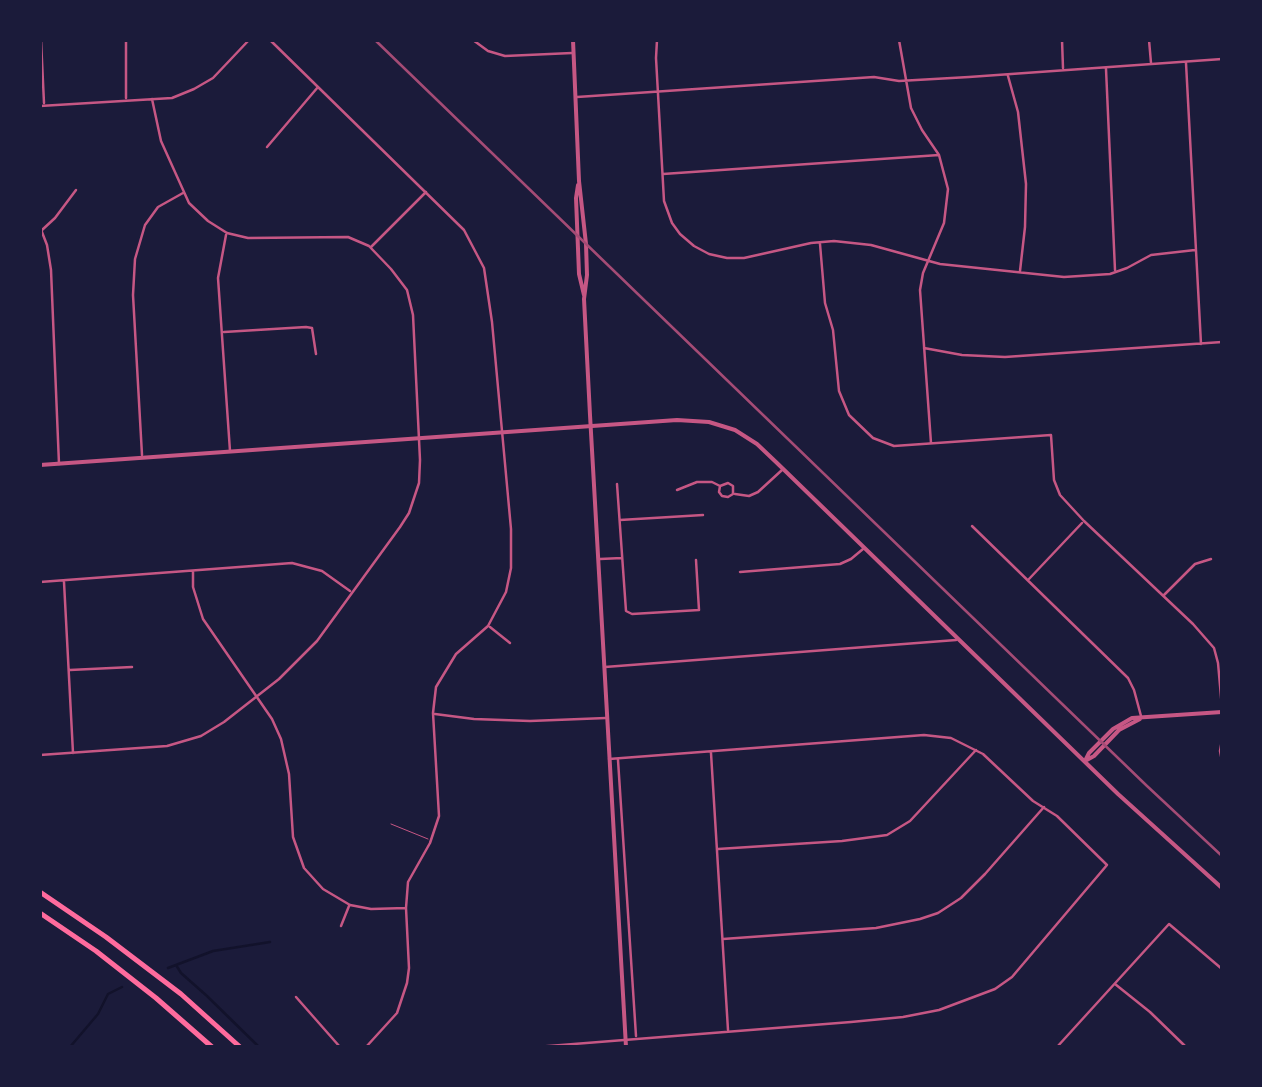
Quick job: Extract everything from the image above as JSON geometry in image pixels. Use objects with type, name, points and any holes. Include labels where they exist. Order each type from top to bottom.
[{"type":"highway","points":[[40,892],[181,994],[240,1047]]},
{"type":"highway","points":[[40,913],[156,998],[212,1047]]},
{"type":"street","points":[[41,40],[42,106],[172,98],[213,78],[249,40]]},
{"type":"street","points":[[126,40],[126,101]]},
{"type":"street","points":[[270,40],[464,230],[484,268],[492,322],[512,549],[506,592],[488,626],[456,654],[436,687],[438,816],[431,840],[408,882],[409,968],[404,994],[391,1021],[366,1047]]},
{"type":"street","points":[[473,40],[488,51],[505,56],[573,53]]},
{"type":"street","points":[[572,40],[580,274],[626,1047]]},
{"type":"street","points":[[658,40],[664,201],[680,234],[714,256],[739,258],[834,241],[870,245],[928,262],[1064,277],[1115,272],[1151,254],[1195,250]]},
{"type":"street","points":[[899,40],[911,108],[939,156],[948,184],[944,223],[920,290],[931,444]]},
{"type":"street","points":[[1062,40],[1064,70]]},
{"type":"street","points":[[1149,40],[1151,64]]},
{"type":"street","points":[[575,97],[874,77],[907,81],[1007,75],[1222,58]]},
{"type":"street","points":[[1186,62],[1201,344]]},
{"type":"street","points":[[1106,67],[1115,272]]},
{"type":"street","points":[[1007,75],[1020,129],[1026,184],[1020,272]]},
{"type":"street","points":[[267,147],[318,87]]},
{"type":"street","points":[[40,755],[166,746],[201,736],[256,697],[317,641],[408,514],[419,483],[413,315],[407,290],[370,248],[348,237],[248,238],[226,233],[208,221],[189,203],[161,141],[152,99]]},
{"type":"street","points":[[661,174],[939,156]]},
{"type":"street","points":[[59,464],[51,270],[48,245],[41,229],[55,218],[76,190]]},
{"type":"street","points":[[142,458],[133,295],[135,259],[145,225],[158,207],[184,192]]},
{"type":"street","points":[[370,248],[426,192]]},
{"type":"street","points":[[226,233],[218,278],[230,452]]},
{"type":"street","points":[[820,242],[839,391],[849,414],[876,440],[897,446],[1051,436],[1056,489],[1064,502],[1214,648],[1222,710],[1141,718],[1119,730],[1085,761]]},
{"type":"street","points":[[222,332],[312,328],[316,354]]},
{"type":"street","points":[[922,348],[1005,357],[1222,342]]},
{"type":"street","points":[[40,465],[677,420],[709,422],[735,430],[783,468],[1222,888]]},
{"type":"street","points":[[720,486],[722,496],[749,496],[783,468]]},
{"type":"street","points":[[677,490],[696,482],[720,486]]},
{"type":"street","points":[[616,484],[626,612],[699,610],[696,560]]},
{"type":"street","points":[[720,486],[730,484],[733,494]]},
{"type":"street","points":[[619,520],[703,515]]},
{"type":"street","points":[[1028,580],[1084,522]]},
{"type":"street","points":[[972,526],[1128,678],[1141,718]]},
{"type":"street","points":[[740,572],[840,564],[864,548]]},
{"type":"street","points":[[598,559],[622,558]]},
{"type":"street","points":[[1163,596],[1196,564],[1211,559]]},
{"type":"street","points":[[40,582],[292,563],[322,571],[353,593]]},
{"type":"street","points":[[193,571],[193,587],[203,619],[272,718],[286,754],[293,836],[300,861],[319,886],[350,905],[406,908]]},
{"type":"street","points":[[64,580],[73,753]]},
{"type":"street","points":[[488,626],[510,643]]},
{"type":"street","points":[[604,668],[960,639]]},
{"type":"street","points":[[68,670],[132,666]]},
{"type":"street","points":[[434,714],[529,721],[606,718]]},
{"type":"street","points":[[536,1047],[902,1017],[940,1010],[995,989],[1012,977],[1106,866],[1057,816],[976,749],[951,738],[924,735],[609,759]]},
{"type":"street","points":[[1222,740],[1222,761]]},
{"type":"street","points":[[718,849],[887,835],[910,821],[976,749]]},
{"type":"street","points":[[711,752],[728,1030]]},
{"type":"street","points":[[618,758],[636,1038]]},
{"type":"street","points":[[722,939],[876,928],[920,920],[960,898],[1044,807]]},
{"type":"street","points":[[342,926],[350,905]]},
{"type":"street","points":[[1061,1046],[1168,924],[1222,969]]},
{"type":"street","points":[[1114,984],[1186,1047]]},
{"type":"street","points":[[296,998],[340,1047]]},
{"type":"lane","points":[[391,824],[431,840]]},
{"type":"waterway","points":[[168,968],[213,951],[270,942]]},
{"type":"waterway","points":[[176,965],[259,1047]]},
{"type":"waterway","points":[[70,1047],[98,1014],[108,994],[122,987]]},
{"type":"railway","points":[[375,40],[1222,856]]}]
